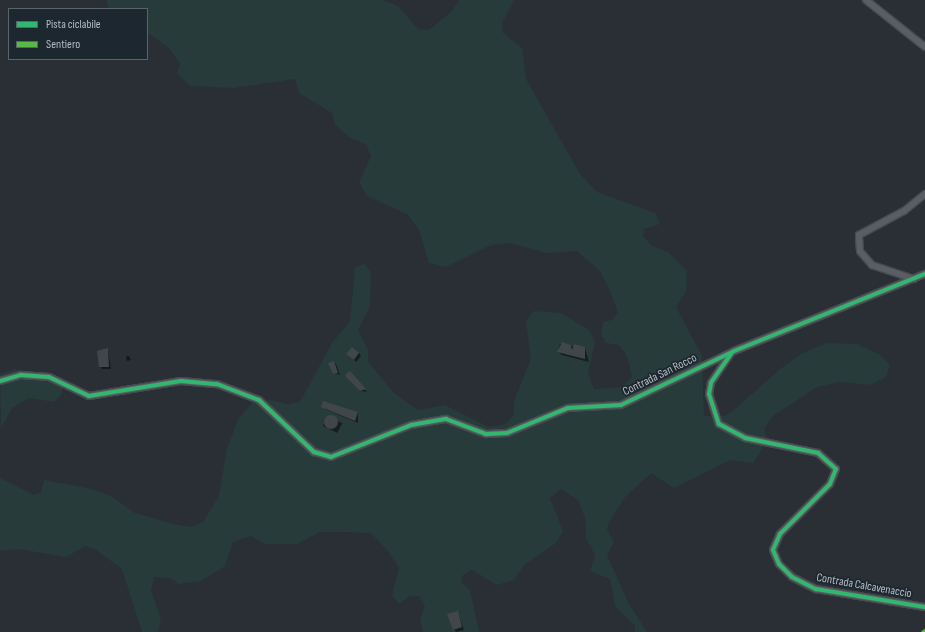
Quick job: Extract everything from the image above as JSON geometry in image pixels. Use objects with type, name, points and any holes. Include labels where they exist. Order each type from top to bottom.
[{"type":"street","points":[[866,0],[925,47]]},
{"type":"street","points":[[914,279],[872,265],[860,252],[859,235],[904,211],[925,194]]},
{"type":"street","name":"Contrada San Rocco","points":[[0,381],[21,375],[49,377],[89,396],[181,381],[217,384],[259,400],[314,452],[331,457],[411,425],[439,420],[463,424],[486,434],[507,433],[568,408],[621,405],[734,351],[925,274]]},
{"type":"street","name":"Contrada Calcavenaccio","points":[[734,351],[711,383],[709,394],[719,424],[745,438],[818,453],[836,468],[830,484],[780,534],[773,550],[779,564],[792,577],[816,589],[925,607]]},
{"type":"green space","points":[[106,0],[383,0],[398,6],[418,29],[429,30],[452,11],[459,0],[514,0],[502,23],[503,33],[522,48],[526,79],[580,174],[597,192],[655,213],[660,224],[644,229],[643,236],[652,246],[668,252],[687,271],[686,291],[676,307],[702,356],[704,416],[725,416],[734,410],[779,370],[801,354],[827,343],[857,344],[879,354],[890,365],[886,377],[870,385],[840,382],[817,387],[773,416],[764,429],[767,437],[763,448],[753,463],[730,460],[674,488],[651,473],[625,497],[609,522],[607,529],[614,542],[607,555],[629,604],[647,632],[635,632],[635,626],[615,606],[610,579],[590,571],[595,555],[586,538],[585,518],[578,500],[561,489],[550,498],[563,531],[556,543],[524,565],[514,580],[497,585],[472,570],[463,575],[461,582],[470,590],[479,632],[423,632],[420,619],[425,607],[419,596],[410,596],[399,604],[392,595],[399,568],[388,551],[371,533],[320,532],[297,544],[265,544],[251,536],[233,542],[225,566],[201,581],[179,584],[170,578],[154,577],[151,591],[161,619],[158,632],[142,632],[122,569],[96,550],[85,546],[66,557],[18,549],[0,551],[0,478],[34,495],[41,492],[44,480],[88,488],[111,496],[135,513],[173,524],[191,527],[203,522],[219,496],[227,448],[239,418],[252,403],[271,400],[288,404],[300,402],[332,343],[350,321],[355,267],[365,264],[371,273],[370,306],[358,330],[368,350],[368,362],[394,393],[418,410],[445,405],[489,427],[506,424],[514,414],[514,401],[531,359],[526,321],[534,311],[561,313],[589,330],[595,342],[588,373],[594,389],[621,387],[632,377],[627,356],[619,345],[606,343],[601,334],[603,322],[612,320],[618,312],[610,291],[600,271],[577,251],[547,253],[510,243],[491,245],[446,267],[429,263],[419,230],[407,214],[367,196],[359,182],[371,156],[366,145],[349,137],[335,125],[332,113],[299,93],[295,79],[233,88],[190,86],[177,73],[180,64],[170,49],[148,33],[148,8],[109,8]]},
{"type":"green space","points":[[14,369],[62,377],[62,394],[54,402],[29,398],[12,408],[1,428],[0,374]]},
{"type":"building","points":[[562,342],[571,345],[572,350],[574,344],[585,347],[585,359],[557,352]]},
{"type":"building","points":[[352,347],[359,353],[354,360],[346,354]]},
{"type":"building","points":[[108,348],[109,367],[99,367],[97,351]]},
{"type":"building","points":[[334,361],[338,373],[333,374],[328,363]]},
{"type":"building","points":[[350,371],[366,389],[360,391],[347,378],[345,375]]},
{"type":"building","points":[[323,401],[358,412],[355,421],[321,407]]},
{"type":"building","points":[[331,415],[336,417],[338,422],[336,427],[331,429],[326,427],[324,422],[326,417]]},
{"type":"building","points":[[458,611],[462,627],[453,630],[447,614]]},
{"type":"cycle path","points":[[0,381],[21,375],[49,377],[89,396],[181,381],[217,384],[259,400],[314,452],[331,457],[411,425],[446,419],[486,434],[507,433],[568,408],[621,405],[734,351],[925,274]]},
{"type":"cycle path","points":[[731,354],[711,383],[709,394],[719,424],[745,438],[818,453],[836,469],[830,484],[780,534],[773,550],[779,564],[792,577],[816,589],[925,607]]}]
